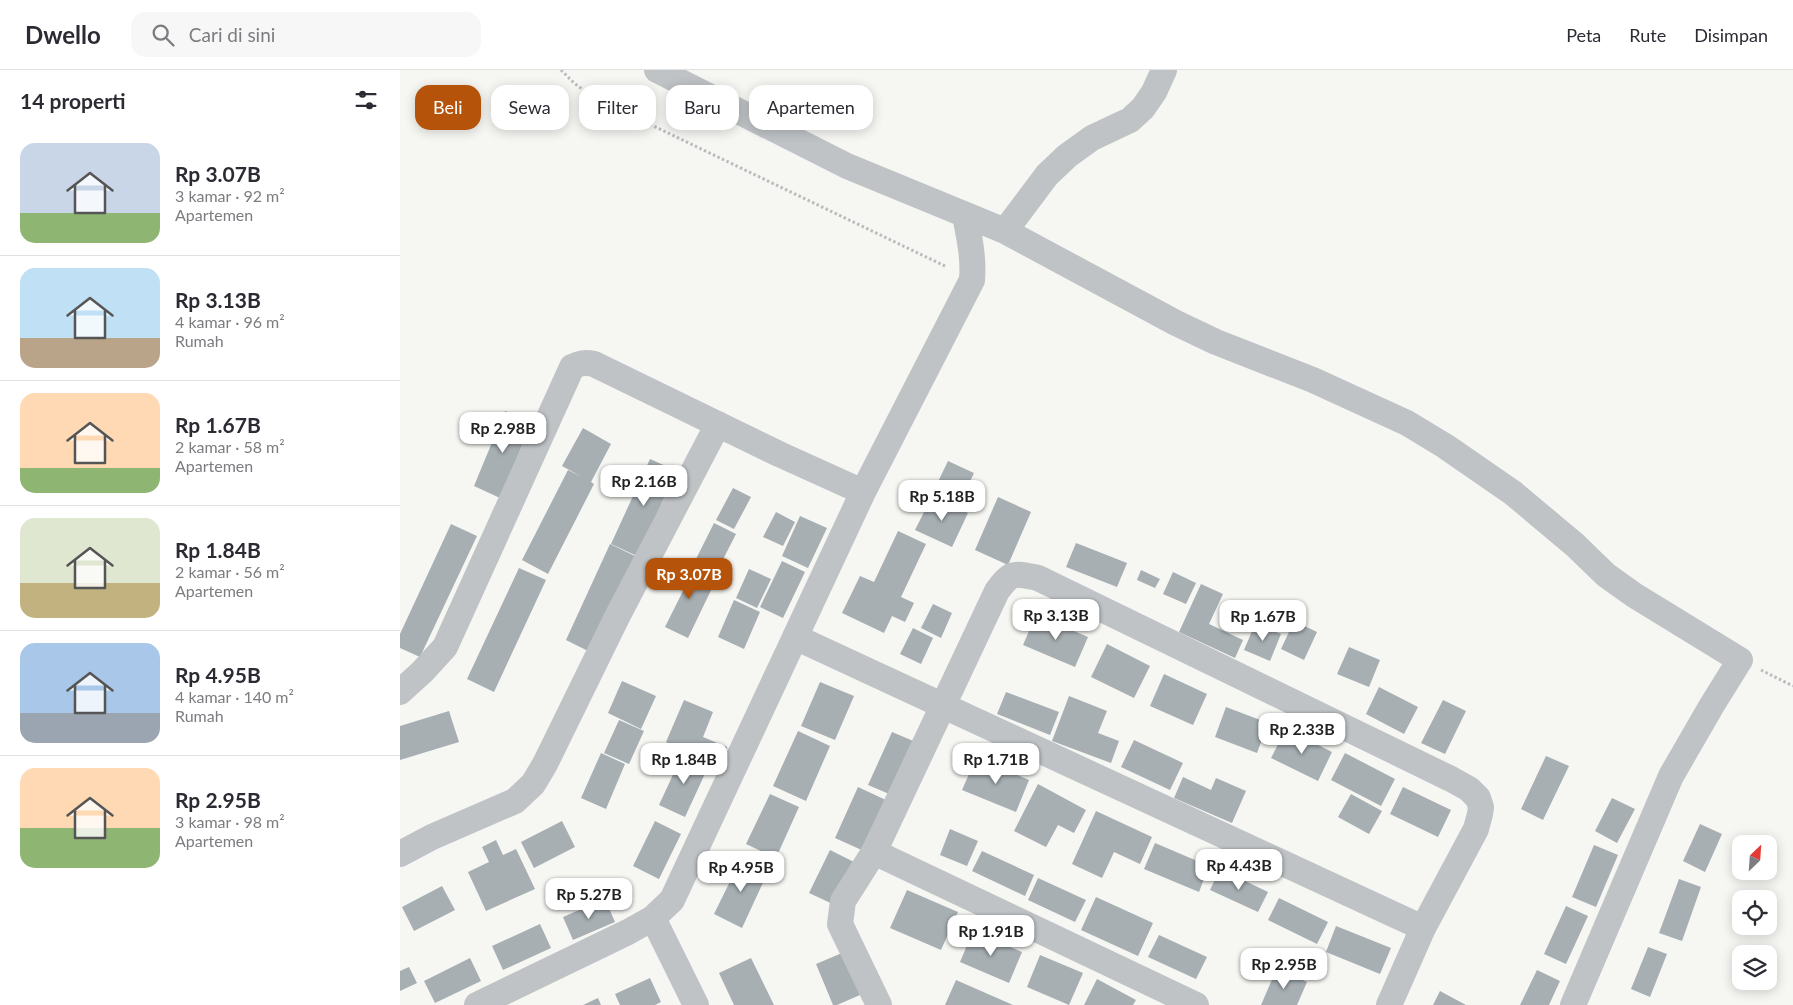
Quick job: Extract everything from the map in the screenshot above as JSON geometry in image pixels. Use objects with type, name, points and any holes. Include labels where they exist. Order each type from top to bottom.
[{"type":"street","points":[[657,70],[847,166],[1005,231],[1176,323],[1216,342],[1313,380],[1407,423],[1445,446],[1513,493],[1575,545],[1606,574],[1634,595],[1740,660],[1672,776],[1572,1005]]},
{"type":"street","points":[[1005,231],[1047,175],[1067,156],[1092,138],[1130,120],[1143,108],[1154,92],[1164,70]]},
{"type":"street","points":[[477,1005],[653,918],[672,900],[863,492],[972,280],[974,264],[965,215]]},
{"type":"street","points":[[400,692],[422,672],[445,646],[572,368],[586,362],[594,364],[779,454],[863,492]]},
{"type":"street","points":[[400,854],[432,837],[515,801],[534,784],[546,764],[617,617],[718,424]]},
{"type":"street","points":[[879,1005],[840,924],[843,901],[874,852],[997,591],[1006,578],[1018,574],[1038,578],[1469,789],[1478,798],[1481,807],[1478,822],[1423,928],[1389,1005]]},
{"type":"street","points":[[795,638],[1423,928]]},
{"type":"street","points":[[874,852],[1196,1005]]},
{"type":"street","points":[[653,918],[696,1005]]},
{"type":"path","points":[[561,70],[574,83],[593,97],[972,280]]},
{"type":"path","points":[[1740,660],[1793,686]]},
{"type":"building","points":[[505,411],[532,422],[500,498],[474,486]]},
{"type":"building","points":[[583,428],[611,444],[591,482],[594,484],[548,574],[522,560],[568,470],[582,477],[562,466]]},
{"type":"building","points":[[650,459],[677,471],[637,556],[611,544]]},
{"type":"building","points":[[948,461],[974,473],[960,503],[934,490]]},
{"type":"building","points":[[733,488],[751,497],[734,529],[716,520]]},
{"type":"building","points":[[932,496],[968,513],[952,547],[915,530]]},
{"type":"building","points":[[998,497],[1031,512],[1008,565],[975,550]]},
{"type":"building","points":[[776,512],[795,522],[783,546],[763,537]]},
{"type":"building","points":[[800,516],[827,528],[808,568],[782,556]]},
{"type":"building","points":[[714,523],[736,534],[713,579],[692,567]]},
{"type":"building","points":[[451,524],[477,536],[420,657],[400,648],[400,634]]},
{"type":"building","points":[[898,531],[926,544],[901,597],[914,603],[905,622],[892,616],[884,633],[842,613],[860,576],[874,582]]},
{"type":"building","points":[[1076,543],[1127,563],[1117,587],[1066,567]]},
{"type":"building","points":[[610,544],[637,557],[592,653],[566,640]]},
{"type":"building","points":[[782,561],[805,572],[783,618],[760,607]]},
{"type":"building","points":[[679,564],[715,582],[688,638],[665,627],[685,587],[671,581]]},
{"type":"building","points":[[519,568],[546,580],[494,692],[467,679]]},
{"type":"building","points":[[749,569],[771,579],[757,608],[736,598]]},
{"type":"building","points":[[1141,570],[1160,579],[1155,588],[1137,580]]},
{"type":"building","points":[[1173,572],[1196,583],[1186,604],[1163,594]]},
{"type":"building","points":[[1201,584],[1223,594],[1209,624],[1243,640],[1235,658],[1179,632]]},
{"type":"building","points":[[734,600],[760,612],[744,649],[718,637]]},
{"type":"building","points":[[933,604],[952,613],[941,638],[921,628]]},
{"type":"building","points":[[1036,615],[1088,637],[1075,667],[1023,645]]},
{"type":"building","points":[[1294,621],[1317,632],[1304,660],[1281,649]]},
{"type":"building","points":[[1255,624],[1281,634],[1270,661],[1244,650]]},
{"type":"building","points":[[913,628],[933,638],[921,664],[900,654]]},
{"type":"building","points":[[1107,644],[1150,666],[1134,698],[1091,677]]},
{"type":"building","points":[[1349,647],[1380,660],[1369,687],[1337,674]]},
{"type":"building","points":[[1164,674],[1207,694],[1193,725],[1150,706]]},
{"type":"building","points":[[622,681],[656,696],[641,729],[608,713]]},
{"type":"building","points":[[820,682],[854,696],[835,740],[801,726]]},
{"type":"building","points":[[1379,687],[1418,707],[1404,734],[1366,714]]},
{"type":"building","points":[[1006,692],[1059,712],[1050,735],[997,714]]},
{"type":"building","points":[[1069,696],[1107,711],[1098,733],[1119,741],[1111,763],[1052,741]]},
{"type":"building","points":[[684,700],[713,712],[703,737],[727,747],[720,765],[666,742]]},
{"type":"building","points":[[1443,700],[1466,711],[1445,754],[1421,743]]},
{"type":"building","points":[[1226,707],[1268,723],[1257,753],[1215,737]]},
{"type":"building","points":[[449,711],[459,742],[400,760],[400,726]]},
{"type":"building","points":[[619,720],[644,731],[629,764],[604,753]]},
{"type":"building","points":[[1286,729],[1332,752],[1318,781],[1271,758]]},
{"type":"building","points":[[798,731],[830,746],[806,801],[773,786]]},
{"type":"building","points":[[892,732],[918,743],[894,796],[868,785]]},
{"type":"building","points":[[1134,740],[1183,763],[1170,790],[1121,767]]},
{"type":"building","points":[[601,753],[625,764],[606,809],[581,798]]},
{"type":"building","points":[[683,753],[709,765],[685,817],[659,805]]},
{"type":"building","points":[[1345,753],[1395,779],[1381,806],[1331,780]]},
{"type":"building","points":[[1546,756],[1569,766],[1543,820],[1521,809]]},
{"type":"building","points":[[976,758],[1029,780],[1016,812],[962,790]]},
{"type":"building","points":[[1183,777],[1211,790],[1216,778],[1246,791],[1232,823],[1174,798]]},
{"type":"building","points":[[1038,784],[1086,810],[1074,833],[1058,825],[1046,847],[1014,831]]},
{"type":"building","points":[[858,787],[888,801],[866,852],[835,838]]},
{"type":"building","points":[[1403,787],[1451,810],[1438,837],[1390,814]]},
{"type":"building","points":[[770,794],[799,807],[776,858],[746,844]]},
{"type":"building","points":[[1351,794],[1382,811],[1369,834],[1338,817]]},
{"type":"building","points":[[1612,798],[1635,809],[1617,843],[1595,831]]},
{"type":"building","points":[[1096,811],[1152,837],[1140,864],[1114,852],[1102,878],[1072,864]]},
{"type":"building","points":[[562,821],[575,847],[534,868],[521,842]]},
{"type":"building","points":[[655,821],[681,834],[659,879],[633,866]]},
{"type":"building","points":[[1700,824],[1722,834],[1705,872],[1683,861]]},
{"type":"building","points":[[950,829],[978,841],[967,866],[940,855]]},
{"type":"building","points":[[496,840],[503,855],[516,849],[535,889],[486,911],[468,872],[489,862],[482,847]]},
{"type":"building","points":[[1155,843],[1209,866],[1199,892],[1144,869]]},
{"type":"building","points":[[1594,845],[1618,855],[1596,907],[1572,897]]},
{"type":"building","points":[[830,850],[858,864],[837,906],[809,893]]},
{"type":"building","points":[[982,851],[1034,875],[1025,896],[972,871]]},
{"type":"building","points":[[741,859],[768,872],[742,928],[714,914]]},
{"type":"building","points":[[1220,869],[1268,892],[1258,912],[1210,890]]},
{"type":"building","points":[[1038,878],[1086,900],[1075,922],[1028,900]]},
{"type":"building","points":[[1679,879],[1701,887],[1682,941],[1659,933]]},
{"type":"building","points":[[442,886],[455,910],[414,931],[402,907]]},
{"type":"building","points":[[907,890],[958,912],[941,950],[890,928]]},
{"type":"building","points":[[1096,897],[1153,923],[1138,956],[1081,930]]},
{"type":"building","points":[[1279,898],[1328,922],[1317,944],[1268,920]]},
{"type":"building","points":[[605,899],[615,922],[573,940],[563,917]]},
{"type":"building","points":[[1566,906],[1588,916],[1566,964],[1544,954]]},
{"type":"building","points":[[540,924],[551,948],[503,970],[492,946]]},
{"type":"building","points":[[1336,926],[1391,948],[1380,974],[1326,952]]},
{"type":"building","points":[[973,931],[1022,952],[1009,983],[960,962]]},
{"type":"building","points":[[1159,935],[1207,957],[1196,979],[1148,957]]},
{"type":"building","points":[[1648,947],[1667,954],[1650,997],[1631,989]]},
{"type":"building","points":[[842,953],[860,995],[833,1005],[816,964]]},
{"type":"building","points":[[1040,955],[1083,973],[1069,1005],[1027,987]]},
{"type":"building","points":[[470,958],[481,981],[435,1003],[424,981]]},
{"type":"building","points":[[751,958],[774,1005],[734,1005],[719,973]]},
{"type":"building","points":[[409,967],[417,983],[400,991],[400,971]]},
{"type":"building","points":[[1277,968],[1307,982],[1297,1005],[1261,1005]]},
{"type":"building","points":[[1537,970],[1560,981],[1549,1005],[1520,1005]]},
{"type":"building","points":[[650,978],[661,1002],[655,1005],[620,1005],[615,994]]},
{"type":"building","points":[[1097,979],[1136,1000],[1133,1005],[1084,1005]]},
{"type":"building","points":[[956,980],[1013,1005],[945,1005]]},
{"type":"building","points":[[1440,991],[1466,1005],[1433,1005]]},
{"type":"building","points":[[598,998],[601,1005],[583,1005]]}]
